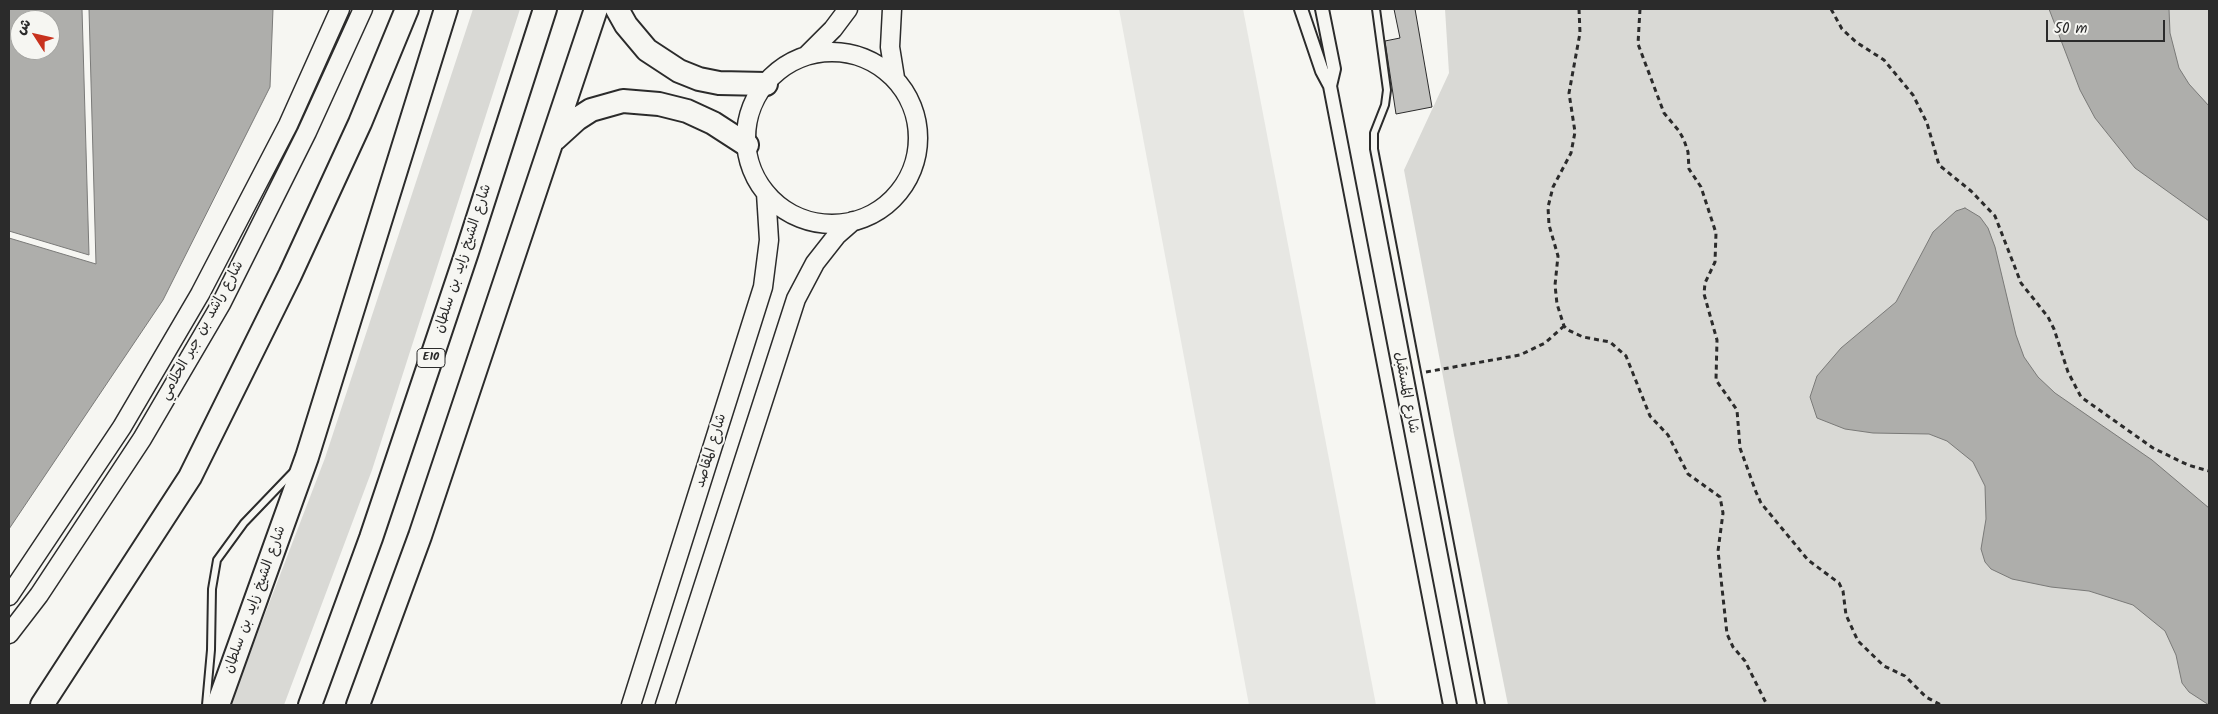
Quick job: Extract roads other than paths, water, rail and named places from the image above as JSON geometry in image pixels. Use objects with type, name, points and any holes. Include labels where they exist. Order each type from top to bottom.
[{"type":"highway","points":[[42,705],[190,476],[290,275],[360,123],[407,9]]},
{"type":"highway","name":"شارع الشيخ زايد بن سلطان","points":[[218,705],[307,457],[446,9]]},
{"type":"highway","name":"شارع الشيخ زايد بن سلطان","points":[[310,705],[371,538],[467,252],[545,9]]},
{"type":"highway","points":[[358,705],[423,526],[596,9]]},
{"type":"highway","points":[[617,9],[636,38],[647,50],[679,71],[698,79],[719,83],[766,84]]},
{"type":"highway","points":[[553,141],[564,129],[584,114],[607,104],[623,101],[658,104],[687,111],[707,120],[747,144]]},
{"type":"street","name":"شارع راشد بن جبر الحلامي","points":[[9,596],[122,427],[200,294],[288,125],[340,9]]},
{"type":"street","name":"شارع راشد بن جبر الحلامي","points":[[9,634],[38,595],[142,439],[221,304],[307,132],[363,9]]},
{"type":"street","points":[[807,55],[845,52],[864,57],[880,66],[895,78],[908,96],[916,117],[918,139],[915,161],[906,182],[892,199],[874,213],[854,221],[834,224],[815,222],[796,216],[780,206],[766,193],[756,178],[747,144],[747,126],[752,107],[766,84],[782,69],[807,55],[833,30],[848,9]]},
{"type":"street","points":[[892,9],[890,47],[895,78]]},
{"type":"street","name":"شارع المُستقبل","points":[[1301,9],[1322,71],[1330,86],[1450,705]]},
{"type":"street","name":"شارع المُستقبل","points":[[1322,9],[1334,68],[1330,86]]},
{"type":"street","name":"شارع المقاصد","points":[[632,705],[763,287],[769,240],[766,193]]},
{"type":"street","points":[[664,705],[796,299],[815,263],[837,235],[854,221]]},
{"type":"lane","points":[[1376,9],[1387,90],[1385,105],[1374,133],[1374,149],[1480,705]]},
{"type":"lane","points":[[206,705],[211,650],[213,574],[218,560],[244,523],[307,457]]}]
